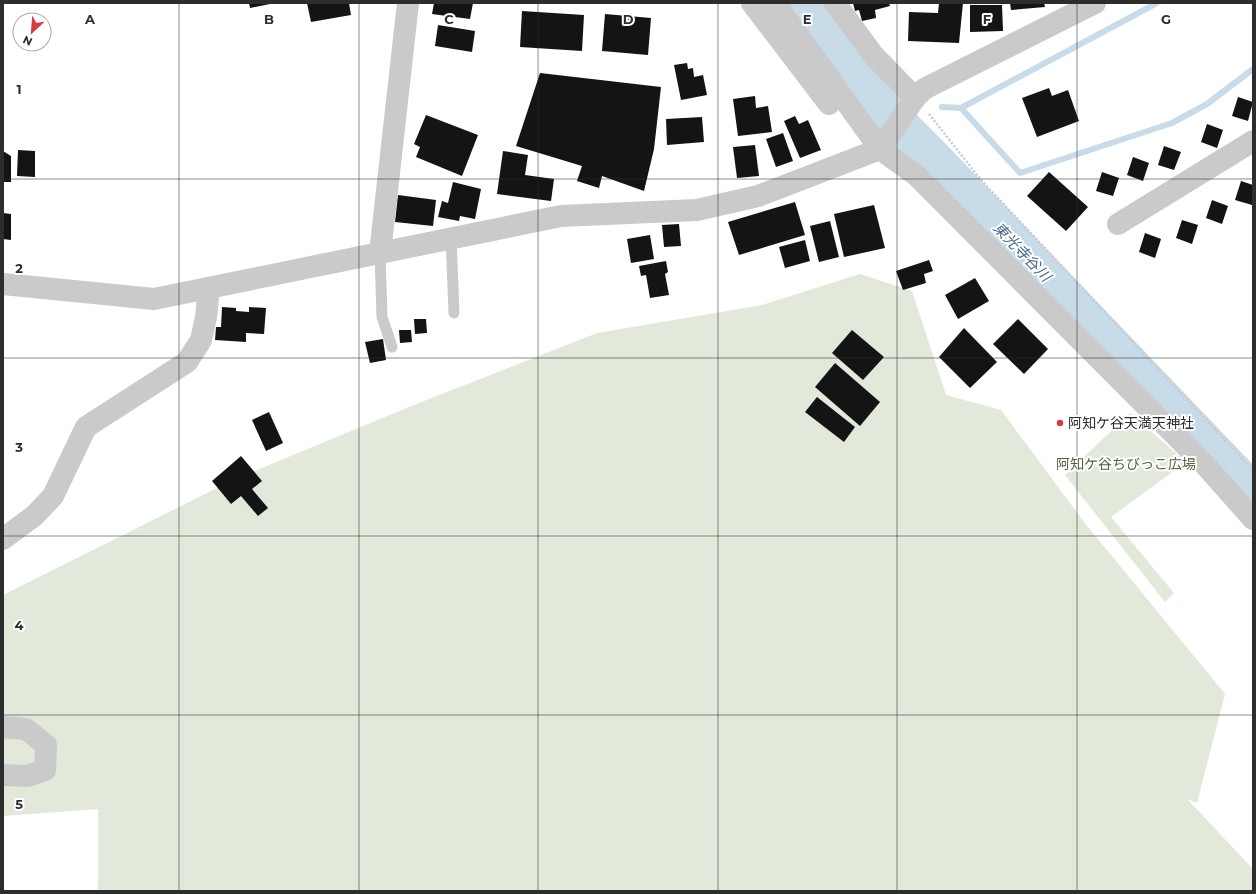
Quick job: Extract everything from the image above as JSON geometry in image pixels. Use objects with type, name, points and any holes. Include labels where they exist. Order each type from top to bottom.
[{"type":"street","points":[[380,253],[408,3]]},
{"type":"street","points":[[752,3],[844,122],[868,132]]},
{"type":"street","points":[[775,3],[880,149],[916,175],[1206,466],[1253,519]]},
{"type":"street","points":[[835,3],[874,56],[915,98]]},
{"type":"street","points":[[3,284],[154,299],[561,216],[697,210],[758,196],[880,149],[915,98],[924,89],[1095,3]]},
{"type":"street","points":[[1118,224],[1253,141]]},
{"type":"street","points":[[3,540],[34,516],[53,496],[86,427],[186,362],[201,340],[206,317],[209,288]]},
{"type":"street","points":[[3,727],[26,729],[46,745],[45,770],[27,776],[3,775]]},
{"type":"lane","points":[[451,238],[454,313]]},
{"type":"lane","points":[[380,253],[382,317],[392,347]]},
{"type":"path","points":[[915,98],[981,180],[1253,470]]},
{"type":"green space","points":[[860,274],[912,291],[946,395],[1001,410],[1084,522],[1225,694],[1197,803],[1187,799],[1253,869],[1253,891],[98,891],[98,809],[3,816],[3,595],[235,479],[409,407],[597,333],[762,305]]},
{"type":"green space","name":"阿知ケ谷ちびっこ広場","points":[[1130,413],[1186,462],[1111,517],[1174,593],[1165,602],[1065,475]]},
{"type":"building","points":[[249,3],[270,3],[270,4],[250,8]]},
{"type":"building","points":[[307,3],[349,3],[351,15],[311,22]]},
{"type":"building","points":[[434,3],[473,3],[470,19],[432,14]]},
{"type":"building","points":[[853,3],[889,3],[890,6],[875,10],[876,18],[862,21],[859,10],[855,11]]},
{"type":"building","points":[[939,3],[963,3],[959,43],[908,41],[909,12],[938,13]]},
{"type":"building","points":[[1010,3],[1044,3],[1045,7],[1011,10]]},
{"type":"building","points":[[970,5],[1002,5],[1003,31],[970,32]]},
{"type":"building","points":[[522,11],[584,15],[582,51],[520,47]]},
{"type":"building","points":[[605,14],[651,18],[648,55],[602,51]]},
{"type":"building","points":[[438,25],[475,31],[472,52],[435,46]]},
{"type":"building","points":[[687,63],[688,69],[693,68],[694,77],[703,75],[707,95],[681,100],[674,65]]},
{"type":"building","points":[[540,73],[661,87],[654,149],[644,191],[602,176],[599,188],[577,181],[582,166],[516,146]]},
{"type":"building","points":[[1049,88],[1052,96],[1068,90],[1079,121],[1037,137],[1022,98]]},
{"type":"building","points":[[755,96],[756,108],[768,106],[772,132],[738,136],[733,99]]},
{"type":"building","points":[[1238,97],[1253,102],[1248,121],[1232,116]]},
{"type":"building","points":[[426,115],[478,135],[462,176],[416,157],[420,147],[414,144]]},
{"type":"building","points":[[795,116],[799,124],[808,120],[821,150],[800,158],[784,121]]},
{"type":"building","points":[[702,117],[704,142],[667,145],[666,119]]},
{"type":"building","points":[[1207,124],[1223,130],[1217,148],[1201,142]]},
{"type":"building","points":[[783,133],[793,161],[776,167],[766,139]]},
{"type":"building","points":[[755,145],[759,176],[737,178],[733,147]]},
{"type":"building","points":[[1164,146],[1181,152],[1174,170],[1158,165]]},
{"type":"building","points":[[18,150],[35,151],[35,177],[17,176]]},
{"type":"building","points":[[3,151],[11,156],[11,182],[3,182]]},
{"type":"building","points":[[503,151],[528,155],[525,175],[554,179],[551,201],[497,194]]},
{"type":"building","points":[[1133,157],[1149,163],[1143,181],[1127,175]]},
{"type":"building","points":[[1049,172],[1088,207],[1066,231],[1027,196]]},
{"type":"building","points":[[1102,172],[1119,178],[1113,196],[1096,191]]},
{"type":"building","points":[[1241,181],[1253,185],[1252,205],[1235,200]]},
{"type":"building","points":[[453,182],[481,189],[475,219],[460,216],[459,221],[438,217],[442,201],[448,203]]},
{"type":"building","points":[[398,195],[436,200],[433,226],[395,222]]},
{"type":"building","points":[[1212,200],[1228,206],[1222,224],[1206,218]]},
{"type":"building","points":[[795,202],[805,235],[739,255],[728,222]]},
{"type":"building","points":[[874,205],[885,248],[844,257],[834,214]]},
{"type":"building","points":[[3,213],[11,214],[11,240],[3,239]]},
{"type":"building","points":[[1182,220],[1198,225],[1192,244],[1176,238]]},
{"type":"building","points":[[830,221],[839,257],[819,262],[810,226]]},
{"type":"building","points":[[679,224],[681,246],[664,247],[662,225]]},
{"type":"building","points":[[1145,233],[1161,239],[1155,258],[1139,252]]},
{"type":"building","points":[[650,235],[654,259],[631,263],[627,239]]},
{"type":"building","points":[[805,240],[810,261],[785,268],[779,247]]},
{"type":"building","points":[[929,260],[933,271],[924,274],[926,283],[903,290],[896,271]]},
{"type":"building","points":[[666,261],[668,272],[665,274],[669,295],[650,298],[646,275],[641,276],[639,266]]},
{"type":"building","points":[[975,278],[989,301],[958,319],[945,295]]},
{"type":"building","points":[[222,307],[236,308],[236,311],[249,312],[249,307],[266,308],[264,334],[246,333],[246,342],[215,340],[216,327],[221,327]]},
{"type":"building","points":[[414,319],[426,319],[427,333],[415,334]]},
{"type":"building","points":[[1018,319],[1048,349],[1024,374],[993,344]]},
{"type":"building","points":[[964,328],[997,362],[970,388],[939,357]]},
{"type":"building","points":[[399,330],[411,330],[412,342],[400,343]]},
{"type":"building","points":[[852,330],[884,357],[863,380],[832,353]]},
{"type":"building","points":[[383,339],[386,360],[370,363],[365,342]]},
{"type":"building","points":[[835,363],[880,402],[860,426],[815,387]]},
{"type":"building","points":[[817,397],[855,427],[844,442],[805,412]]},
{"type":"building","points":[[269,412],[283,443],[266,451],[252,420]]},
{"type":"building","points":[[241,456],[262,481],[252,489],[268,508],[258,516],[241,496],[231,504],[212,481]]},
{"type":"waterway","name":"東光寺谷川","points":[[803,3],[870,95],[932,157],[1253,492]]},
{"type":"waterway","points":[[942,107],[961,108],[1157,3]]},
{"type":"waterway","points":[[961,108],[1020,173],[1172,123],[1207,104],[1253,69]]},
{"type":"waterway","points":[[881,106],[903,107]]},
{"type":"place","name":"阿知ケ谷天満天神社","points":[[1060,423]]}]
